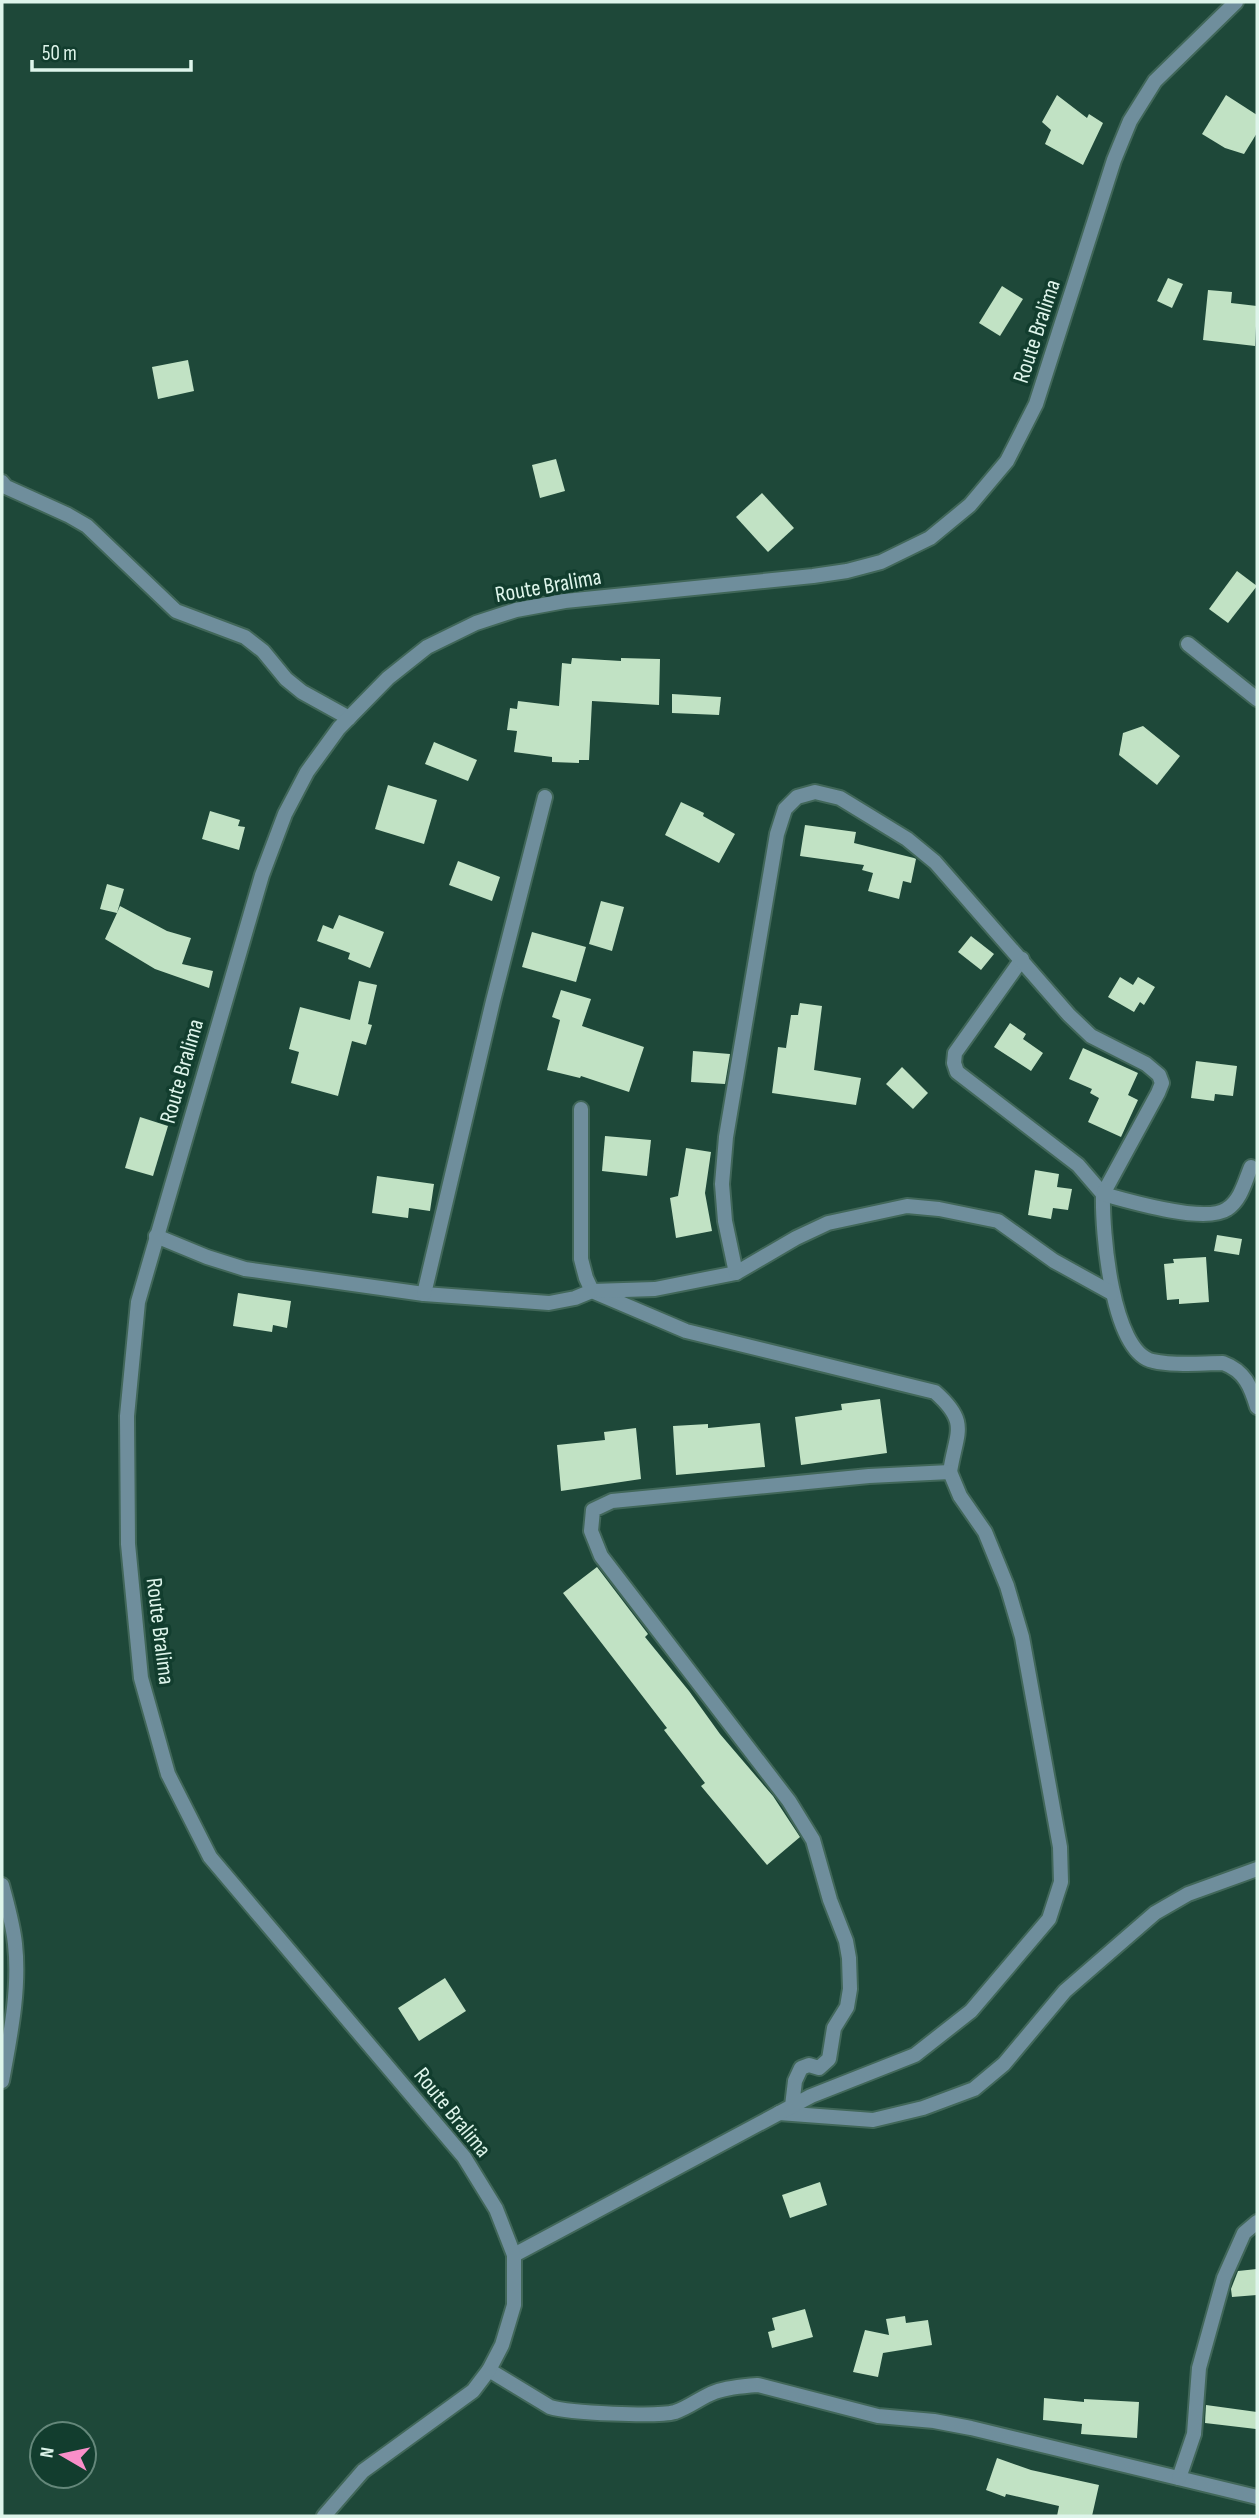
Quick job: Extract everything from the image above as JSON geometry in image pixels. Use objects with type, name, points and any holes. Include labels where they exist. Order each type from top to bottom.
[{"type":"street","name":"Route Bralima","points":[[324,2516],[363,2471],[473,2391],[489,2370],[502,2345],[514,2305],[514,2255],[496,2209],[464,2157],[211,1857],[167,1774],[141,1678],[128,1544],[127,1416],[138,1302],[266,863],[285,814],[307,772],[349,718],[388,678],[427,647],[476,623],[516,610],[565,601],[847,571],[881,562],[930,538],[971,505],[1007,461],[1037,404],[1114,160],[1130,121],[1155,81],[1236,2]]},
{"type":"street","points":[[2,482],[6,487],[87,526],[176,611],[245,637],[263,651],[302,692],[349,718]]},
{"type":"street","points":[[1188,644],[1257,699]]},
{"type":"street","points":[[736,1273],[722,1184],[726,1137],[776,834],[785,809],[797,797],[814,792],[840,798],[907,839],[935,862],[1069,1015],[1091,1036],[1146,1064],[1159,1075],[1162,1083],[1158,1093],[1103,1194],[1112,1293],[1127,1335],[1144,1357],[1152,1361],[1223,1363],[1234,1367],[1250,1384],[1257,1407]]},
{"type":"street","points":[[424,1294],[493,1001],[545,797]]},
{"type":"street","points":[[1022,959],[955,1053],[957,1072],[1078,1165],[1103,1194],[1181,1212],[1212,1214],[1226,1210],[1238,1198],[1251,1167]]},
{"type":"street","points":[[514,2255],[811,2096],[915,2055],[971,2011],[1049,1919],[1060,1882],[1060,1847],[1022,1637],[1007,1586],[985,1532],[960,1496],[950,1472],[958,1420],[954,1411],[935,1392],[686,1331],[592,1291],[582,1259],[581,1108]]},
{"type":"street","points":[[156,1236],[207,1257],[246,1269],[424,1294],[549,1303],[575,1298],[592,1291],[677,1286],[736,1273],[796,1238],[828,1223],[906,1206],[939,1209],[998,1221],[1054,1261],[1112,1293]]},
{"type":"street","points":[[785,2109],[799,2071],[806,2066],[822,2067],[829,2059],[834,2028],[847,2007],[850,1989],[846,1941],[830,1900],[813,1840],[802,1821],[601,1556],[591,1531],[593,1510],[612,1501],[869,1476],[950,1472]]},
{"type":"street","points":[[785,2109],[873,2120],[923,2108],[974,2089],[1004,2064],[1065,1991],[1156,1913],[1188,1894],[1257,1869]]},
{"type":"street","points":[[2,1885],[16,1946],[10,2030],[2,2081]]},
{"type":"street","points":[[1179,2478],[1194,2434],[1199,2368],[1224,2278],[1244,2233],[1257,2222]]},
{"type":"street","points":[[489,2370],[550,2407],[560,2410],[673,2412],[714,2392],[758,2385],[878,2416],[934,2421],[971,2428],[1257,2497]]},
{"type":"building","points":[[1057,95],[1087,118],[1089,114],[1103,123],[1083,165],[1045,144],[1051,130],[1042,122]]},
{"type":"building","points":[[1226,95],[1257,115],[1257,133],[1244,154],[1225,148],[1202,134]]},
{"type":"building","points":[[1168,278],[1183,284],[1172,308],[1157,301]]},
{"type":"building","points":[[1002,286],[1023,299],[1000,336],[979,323]]},
{"type":"building","points":[[1208,290],[1232,292],[1231,303],[1257,306],[1255,346],[1203,340]]},
{"type":"building","points":[[188,360],[194,391],[158,399],[152,367]]},
{"type":"building","points":[[556,459],[565,491],[540,498],[532,465]]},
{"type":"building","points":[[762,493],[794,528],[768,552],[736,517]]},
{"type":"building","points":[[1237,571],[1257,586],[1228,623],[1209,609]]},
{"type":"building","points":[[572,658],[621,661],[621,658],[660,659],[659,705],[592,701],[589,760],[579,760],[579,763],[552,762],[552,757],[514,752],[517,731],[507,730],[510,708],[517,709],[518,701],[559,706],[562,663],[571,664]]},
{"type":"building","points":[[672,694],[721,697],[719,715],[672,713]]},
{"type":"building","points":[[1143,726],[1180,756],[1157,785],[1119,755],[1123,733]]},
{"type":"building","points":[[434,742],[477,760],[468,781],[425,764]]},
{"type":"building","points":[[388,785],[437,800],[424,844],[375,829]]},
{"type":"building","points":[[681,802],[704,813],[703,816],[735,834],[719,863],[665,835]]},
{"type":"building","points":[[210,811],[240,820],[238,826],[245,827],[239,850],[202,839]]},
{"type":"building","points":[[805,825],[856,832],[854,843],[916,859],[911,883],[903,881],[899,899],[868,891],[873,873],[862,870],[864,865],[800,856]]},
{"type":"building","points":[[458,861],[500,877],[492,901],[449,885]]},
{"type":"building","points":[[107,884],[124,889],[117,913],[100,909]]},
{"type":"building","points":[[601,901],[624,907],[612,951],[589,944]]},
{"type":"building","points":[[120,906],[167,931],[191,938],[182,964],[213,971],[209,988],[155,969],[105,939]]},
{"type":"building","points":[[339,915],[384,932],[370,968],[348,959],[350,953],[317,941],[323,925],[333,929]]},
{"type":"building","points":[[532,932],[586,947],[576,982],[522,967]]},
{"type":"building","points":[[971,936],[994,954],[981,970],[958,952]]},
{"type":"building","points":[[1120,977],[1133,985],[1138,977],[1155,987],[1144,1005],[1140,1002],[1134,1012],[1108,997]]},
{"type":"building","points":[[359,981],[377,985],[368,1024],[372,1025],[366,1045],[352,1041],[338,1096],[291,1083],[299,1052],[289,1049],[300,1007],[350,1020]]},
{"type":"building","points":[[561,990],[591,999],[582,1026],[644,1047],[629,1092],[581,1076],[580,1078],[547,1070],[560,1020],[552,1017]]},
{"type":"building","points":[[800,1003],[822,1006],[814,1070],[861,1078],[856,1105],[772,1093],[778,1047],[786,1048],[791,1015],[798,1015]]},
{"type":"building","points":[[1010,1023],[1026,1034],[1023,1039],[1043,1053],[1031,1071],[994,1047]]},
{"type":"building","points":[[1083,1048],[1138,1073],[1128,1095],[1138,1100],[1121,1137],[1088,1122],[1099,1098],[1090,1093],[1092,1089],[1069,1079]]},
{"type":"building","points":[[693,1051],[730,1054],[725,1084],[691,1082]]},
{"type":"building","points":[[1196,1061],[1237,1066],[1233,1096],[1215,1094],[1214,1101],[1191,1098]]},
{"type":"building","points":[[902,1067],[928,1093],[913,1109],[886,1084]]},
{"type":"building","points":[[140,1117],[168,1126],[153,1176],[125,1168]]},
{"type":"building","points":[[605,1136],[651,1140],[647,1176],[602,1171]]},
{"type":"building","points":[[686,1148],[711,1152],[705,1193],[712,1231],[676,1238],[670,1198],[678,1196]]},
{"type":"building","points":[[1035,1170],[1059,1174],[1057,1187],[1072,1189],[1068,1210],[1053,1208],[1051,1219],[1028,1215]]},
{"type":"building","points":[[377,1176],[434,1184],[430,1211],[409,1208],[408,1218],[372,1213]]},
{"type":"building","points":[[1217,1235],[1242,1239],[1239,1255],[1214,1251]]},
{"type":"building","points":[[1206,1257],[1209,1302],[1179,1304],[1179,1299],[1167,1300],[1164,1264],[1174,1263],[1173,1259]]},
{"type":"building","points":[[238,1293],[291,1301],[287,1328],[273,1325],[272,1332],[233,1326]]},
{"type":"building","points":[[880,1399],[887,1453],[801,1465],[795,1417],[842,1410],[841,1404]]},
{"type":"building","points":[[760,1423],[765,1467],[676,1475],[673,1426],[708,1424],[708,1428]]},
{"type":"building","points":[[636,1428],[641,1479],[561,1491],[557,1445],[605,1440],[604,1432]]},
{"type":"building","points":[[597,1567],[648,1634],[645,1637],[720,1734],[773,1796],[800,1837],[767,1865],[701,1786],[705,1783],[664,1730],[667,1728],[563,1593]]},
{"type":"building","points":[[445,1978],[466,2011],[419,2041],[398,2008]]},
{"type":"building","points":[[820,2182],[827,2205],[790,2218],[782,2195]]},
{"type":"building","points":[[1257,2269],[1257,2295],[1232,2297],[1231,2289],[1238,2271]]},
{"type":"building","points":[[805,2309],[813,2337],[772,2348],[768,2332],[775,2330],[772,2318]]},
{"type":"building","points":[[905,2316],[906,2323],[928,2320],[932,2345],[883,2353],[878,2377],[853,2372],[865,2330],[889,2335],[886,2319]]},
{"type":"building","points":[[1044,2398],[1084,2402],[1084,2399],[1139,2402],[1137,2438],[1081,2434],[1082,2424],[1043,2420]]},
{"type":"building","points":[[1206,2405],[1257,2412],[1256,2429],[1205,2423]]},
{"type":"building","points":[[997,2458],[1031,2470],[1099,2485],[1092,2516],[1057,2516],[1059,2506],[1006,2494],[1005,2497],[986,2490]]}]
